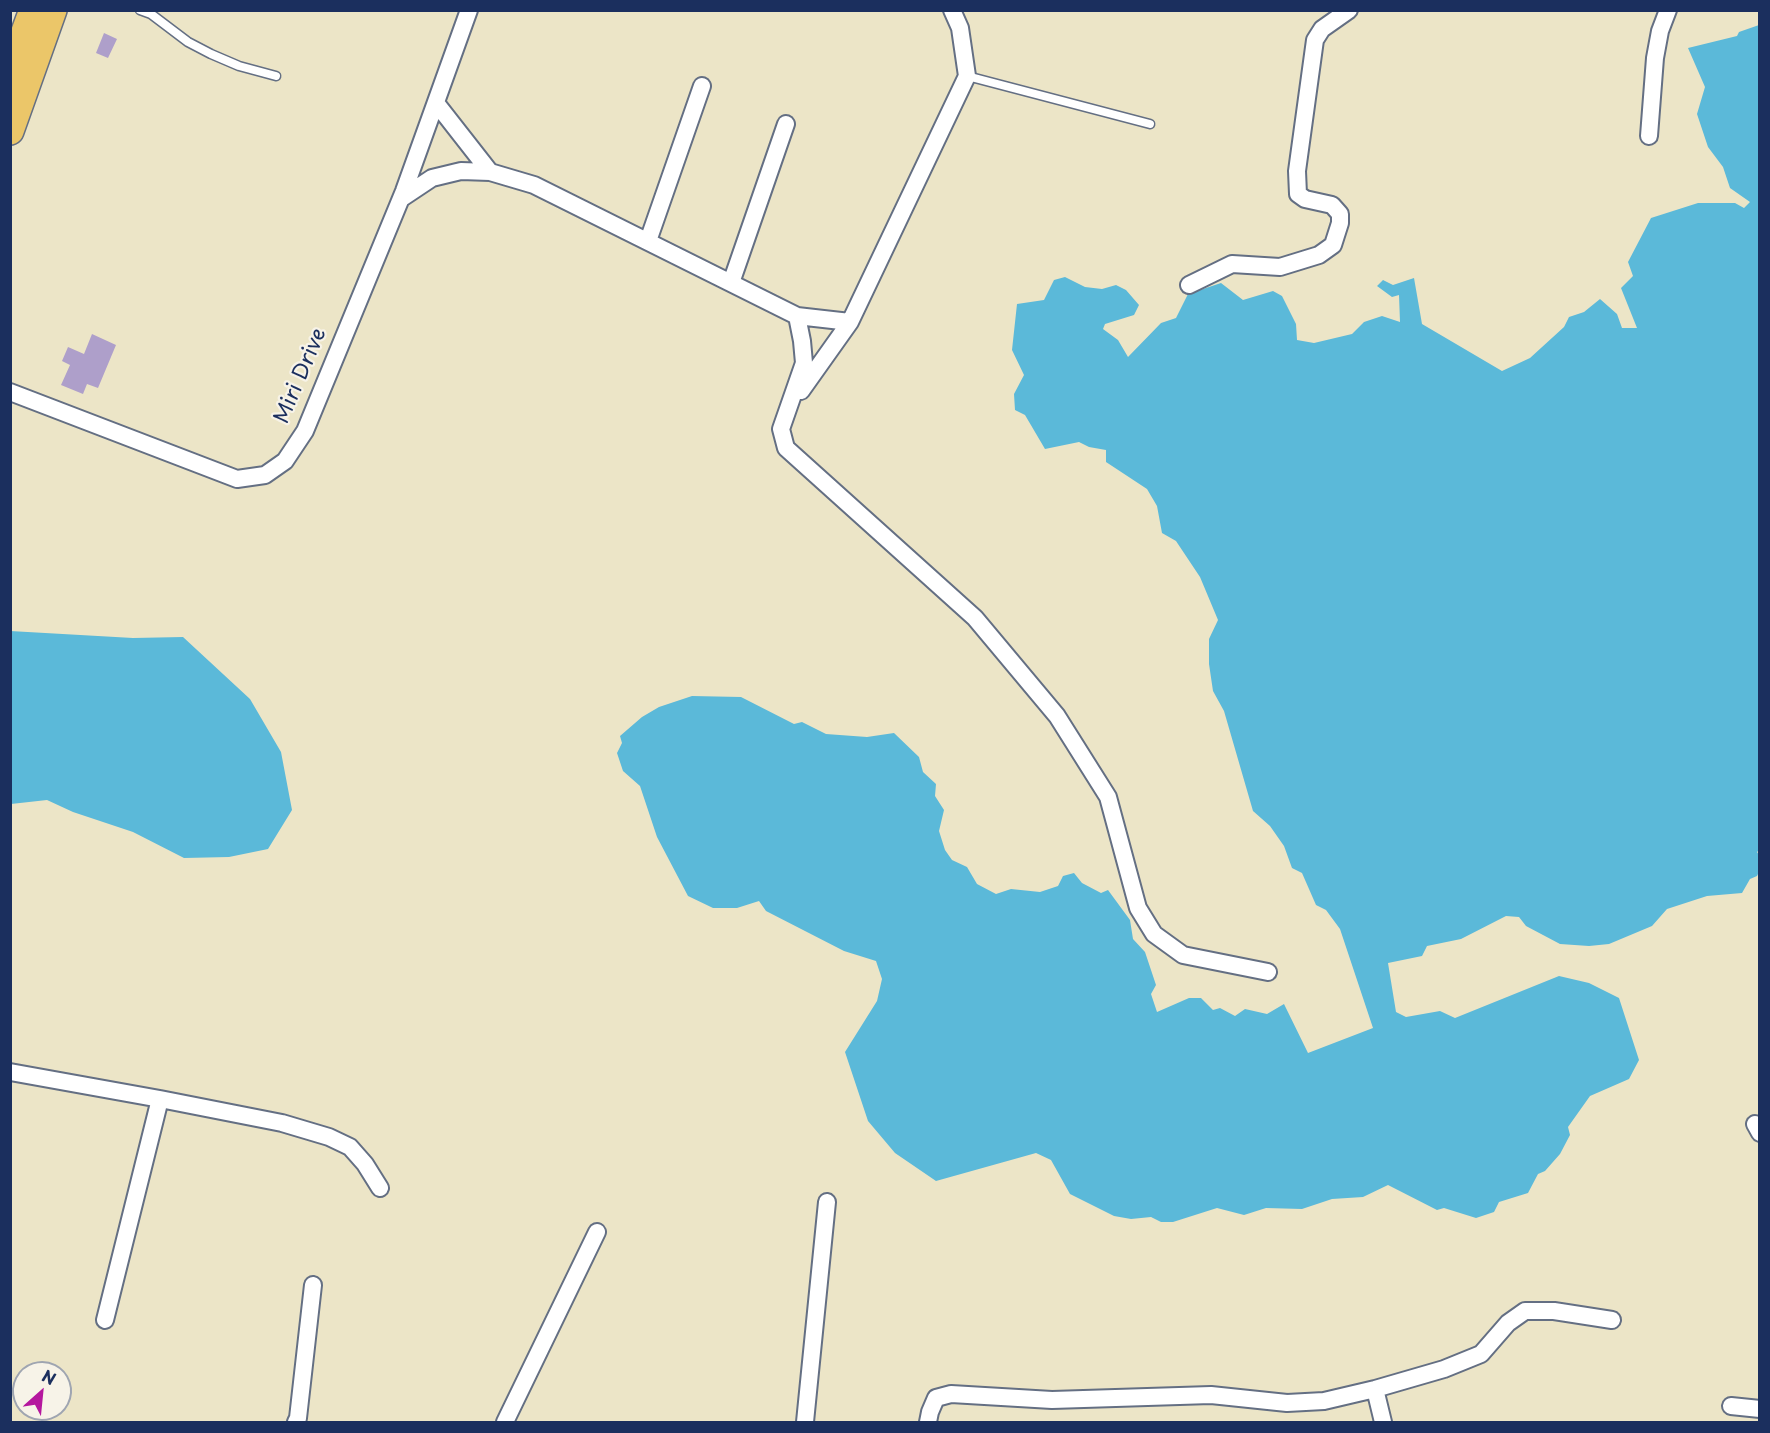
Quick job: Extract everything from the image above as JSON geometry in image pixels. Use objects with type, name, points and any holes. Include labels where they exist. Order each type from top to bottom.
[{"type":"main road","points":[[10,72],[33,10]]},
{"type":"main road","points":[[10,131],[53,10]]},
{"type":"street","name":"Miri Drive","points":[[10,392],[237,479],[265,475],[285,461],[305,430],[399,200],[469,10]]},
{"type":"street","points":[[790,407],[850,322],[967,76],[960,28],[952,10]]},
{"type":"street","points":[[1189,285],[1232,264],[1280,267],[1319,255],[1333,245],[1340,223],[1340,214],[1332,205],[1305,199],[1298,194],[1297,171],[1315,40],[1322,29],[1349,10]]},
{"type":"street","points":[[1648,136],[1655,58],[1660,31],[1668,10]]},
{"type":"street","points":[[648,241],[702,86]]},
{"type":"street","points":[[436,103],[490,172]]},
{"type":"street","points":[[731,283],[786,124]]},
{"type":"street","points":[[399,200],[432,178],[461,171],[490,172],[534,184],[797,316],[850,322]]},
{"type":"street","points":[[797,316],[804,363],[781,429],[786,448],[975,618],[1057,716],[1108,798],[1138,908],[1154,934],[1183,955],[1268,972]]},
{"type":"street","points":[[10,1072],[282,1123],[328,1137],[350,1147],[365,1164],[380,1188]]},
{"type":"street","points":[[105,1320],[160,1099]]},
{"type":"street","points":[[805,1422],[827,1202]]},
{"type":"street","points":[[505,1422],[597,1232]]},
{"type":"street","points":[[296,1422],[313,1285]]},
{"type":"street","points":[[928,1422],[936,1398],[951,1394],[1052,1400],[1211,1395],[1287,1403],[1324,1401],[1444,1369],[1480,1354],[1508,1323],[1525,1311],[1554,1311],[1612,1320]]},
{"type":"street","points":[[1375,1389],[1383,1422]]},
{"type":"street","points":[[1731,1406],[1760,1409]]},
{"type":"lane","points":[[140,10],[151,14],[188,42],[211,54],[239,66],[276,76]]},
{"type":"lane","points":[[967,76],[1150,124]]},
{"type":"water","points":[[1759,25],[1760,849],[1757,852],[1759,872],[1757,876],[1750,879],[1742,893],[1707,896],[1667,909],[1652,926],[1609,944],[1589,946],[1560,944],[1526,926],[1519,917],[1506,916],[1461,939],[1427,946],[1422,956],[1388,963],[1396,1012],[1406,1017],[1440,1011],[1455,1018],[1559,976],[1589,983],[1619,998],[1639,1060],[1629,1079],[1590,1096],[1568,1127],[1570,1135],[1560,1154],[1545,1171],[1538,1174],[1528,1193],[1499,1202],[1494,1212],[1476,1218],[1444,1208],[1437,1210],[1388,1185],[1363,1197],[1332,1199],[1302,1209],[1266,1208],[1244,1215],[1217,1208],[1173,1222],[1161,1222],[1151,1217],[1131,1219],[1114,1216],[1070,1194],[1051,1160],[1036,1153],[936,1181],[895,1153],[868,1121],[845,1052],[877,1001],[882,979],[876,961],[844,951],[766,911],[759,901],[737,908],[713,908],[688,896],[657,837],[640,786],[623,771],[617,753],[622,743],[620,736],[642,717],[659,707],[692,696],[741,697],[794,724],[802,722],[826,734],[867,737],[894,733],[919,757],[923,772],[936,784],[935,796],[944,810],[939,831],[945,850],[952,860],[967,867],[977,884],[996,894],[1011,889],[1040,892],[1058,886],[1063,876],[1074,873],[1082,883],[1101,893],[1108,890],[1130,920],[1133,939],[1145,952],[1156,985],[1151,994],[1157,1012],[1189,998],[1201,998],[1213,1010],[1220,1008],[1235,1016],[1245,1009],[1267,1014],[1284,1004],[1308,1053],[1373,1028],[1340,929],[1326,910],[1316,905],[1302,873],[1292,868],[1284,846],[1270,826],[1253,811],[1224,711],[1213,691],[1209,664],[1209,639],[1218,620],[1200,577],[1176,541],[1162,533],[1157,506],[1147,489],[1106,462],[1106,450],[1089,447],[1079,442],[1045,449],[1025,415],[1015,410],[1014,394],[1024,375],[1012,350],[1017,304],[1044,300],[1054,280],[1065,277],[1085,287],[1102,289],[1116,285],[1126,290],[1139,305],[1134,315],[1105,324],[1103,329],[1118,340],[1128,357],[1161,323],[1176,318],[1188,294],[1221,283],[1243,300],[1273,291],[1282,296],[1296,324],[1297,340],[1314,343],[1352,334],[1364,322],[1382,316],[1400,322],[1399,295],[1392,297],[1377,286],[1383,280],[1393,285],[1414,278],[1422,324],[1502,371],[1530,358],[1564,327],[1569,317],[1584,312],[1600,299],[1617,314],[1622,328],[1637,328],[1621,288],[1633,276],[1628,262],[1651,218],[1698,203],[1735,203],[1744,208],[1750,202],[1730,188],[1723,167],[1708,147],[1697,114],[1705,87],[1688,48],[1737,36],[1739,32]]},
{"type":"water","points":[[10,631],[133,638],[183,637],[250,699],[281,752],[292,810],[268,849],[229,857],[184,858],[133,832],[73,812],[47,800],[11,804]]},
{"type":"building","points":[[104,33],[117,39],[108,58],[96,53]]},
{"type":"building","points":[[92,334],[116,345],[98,388],[87,384],[83,394],[61,385],[70,365],[62,361],[68,347],[84,354]]}]
